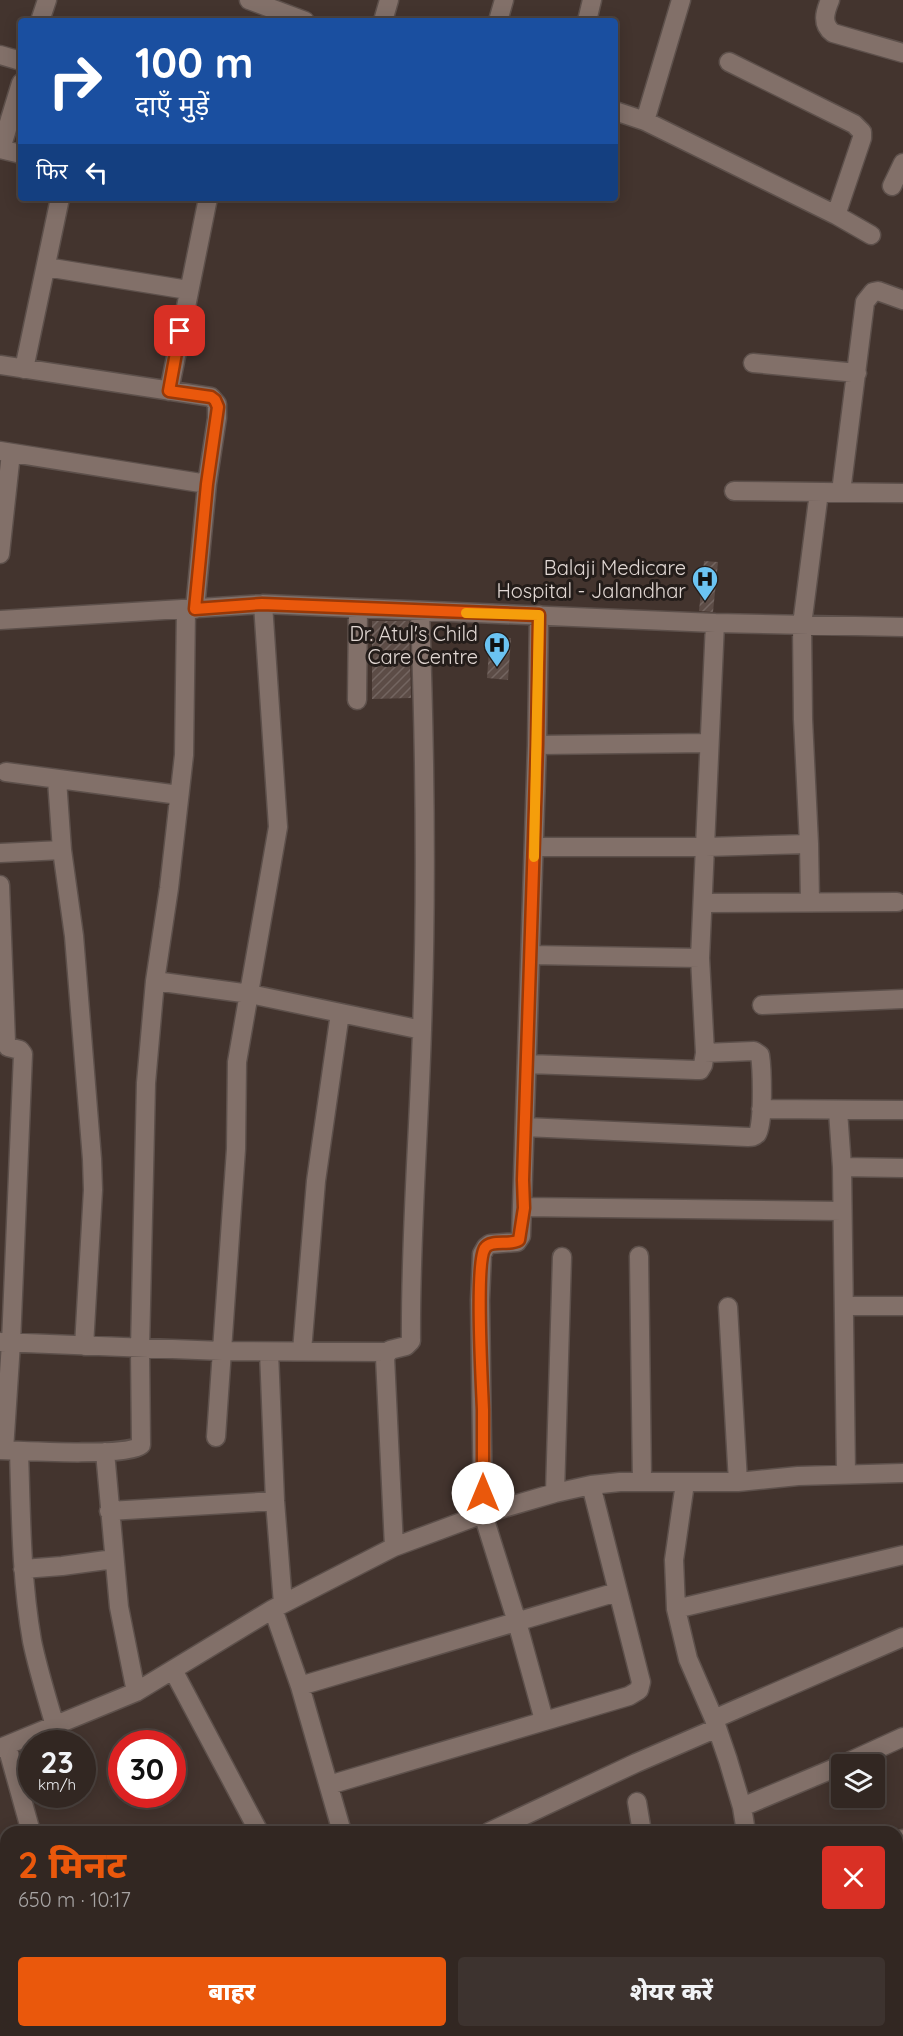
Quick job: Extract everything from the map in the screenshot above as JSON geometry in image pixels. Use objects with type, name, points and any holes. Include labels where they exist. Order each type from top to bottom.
[{"type":"street","points":[[41,18],[47,0]]},
{"type":"street","points":[[249,0],[297,18]]},
{"type":"street","points":[[383,18],[389,0]]},
{"type":"street","points":[[499,18],[504,0]]},
{"type":"street","points":[[588,18],[592,0]]},
{"type":"street","points":[[645,121],[681,0]]},
{"type":"street","points":[[830,0],[825,21],[828,29],[833,33],[903,53]]},
{"type":"street","points":[[0,55],[18,60]]},
{"type":"street","points":[[729,62],[859,128],[862,138],[836,215]]},
{"type":"street","points":[[18,93],[1,149],[18,153]]},
{"type":"street","points":[[618,112],[645,121],[836,215],[871,235]]},
{"type":"street","points":[[892,186],[903,163]]},
{"type":"street","points":[[24,369],[59,201]]},
{"type":"street","points":[[169,391],[207,201]]},
{"type":"street","points":[[46,267],[188,290]]},
{"type":"street","points":[[841,492],[865,302],[867,297],[878,291],[903,300]]},
{"type":"street","points":[[753,363],[856,373]]},
{"type":"street","points":[[0,365],[211,397],[217,404],[191,609],[179,795],[169,888],[155,981],[146,1083],[140,1349],[141,1445],[136,1449],[105,1452],[8,1450]]},
{"type":"street","points":[[0,554],[5,452],[207,484]]},
{"type":"street","points":[[734,491],[903,493]]},
{"type":"street","points":[[810,902],[802,625],[819,492]]},
{"type":"street","points":[[216,1437],[236,1149],[237,1062],[278,827],[262,604]]},
{"type":"street","points":[[0,620],[262,604],[715,623],[903,627]]},
{"type":"street","points":[[357,700],[358,609]]},
{"type":"street","points":[[5,1343],[222,1352],[387,1352],[406,1346],[411,1341],[422,1030],[426,789],[420,611]]},
{"type":"street","points":[[539,615],[524,1208],[519,1240],[512,1243],[489,1244],[482,1254],[480,1300],[483,1514],[517,1622],[544,1720]]},
{"type":"street","points":[[528,1064],[696,1070],[702,1068],[705,1053],[700,958],[715,623]]},
{"type":"street","points":[[537,745],[709,743]]},
{"type":"street","points":[[6,772],[179,795]]},
{"type":"street","points":[[57,780],[62,850],[74,936],[92,1159],[93,1190],[84,1346]]},
{"type":"street","points":[[534,847],[706,847],[809,844]]},
{"type":"street","points":[[0,853],[62,850]]},
{"type":"street","points":[[0,885],[6,1042],[8,1047],[20,1050],[22,1054],[5,1343],[8,1450],[32,1640],[55,1726]]},
{"type":"street","points":[[703,903],[897,902]]},
{"type":"street","points":[[531,955],[700,958]]},
{"type":"street","points":[[155,981],[249,994],[422,1030]]},
{"type":"street","points":[[762,1005],[903,999]]},
{"type":"street","points":[[302,1351],[316,1181],[339,1013]]},
{"type":"street","points":[[525,1127],[752,1137],[758,1132],[761,1109],[759,1052],[705,1053]]},
{"type":"street","points":[[761,1109],[903,1110]]},
{"type":"street","points":[[838,1111],[842,1167],[846,1475]]},
{"type":"street","points":[[842,1167],[903,1168]]},
{"type":"street","points":[[524,1208],[842,1211]]},
{"type":"street","points":[[639,1256],[642,1481]]},
{"type":"street","points":[[555,1493],[562,1257]]},
{"type":"street","points":[[844,1306],[903,1306]]},
{"type":"street","points":[[728,1307],[738,1482]]},
{"type":"street","points":[[269,1352],[278,1607],[340,1826]]},
{"type":"street","points":[[387,1352],[385,1357],[394,1547]]},
{"type":"street","points":[[105,1452],[119,1607],[136,1692]]},
{"type":"street","points":[[29,1826],[3,1747],[136,1692],[278,1607],[394,1547],[483,1514],[591,1485],[642,1481],[738,1482],[846,1475],[902,1478]]},
{"type":"street","points":[[685,1483],[674,1553],[673,1577],[676,1609],[688,1659],[716,1724],[742,1808],[745,1826]]},
{"type":"street","points":[[329,1785],[629,1696],[639,1690],[641,1682],[591,1485]]},
{"type":"street","points":[[109,1511],[275,1501]]},
{"type":"street","points":[[676,1609],[903,1555]]},
{"type":"street","points":[[24,1569],[114,1558]]},
{"type":"street","points":[[300,1686],[617,1592]]},
{"type":"street","points":[[502,1826],[903,1637]]},
{"type":"street","points":[[173,1670],[257,1826]]},
{"type":"street","points":[[867,1754],[903,1737]]},
{"type":"street","points":[[742,1808],[831,1770]]},
{"type":"street","points":[[637,1803],[641,1826]]},
{"type":"building","points":[[704,561],[718,562],[713,612],[699,611]]},
{"type":"building","points":[[372,621],[409,621],[411,698],[372,699]]},
{"type":"building","points":[[490,637],[511,638],[508,680],[487,678]]},
{"type":"slow traffic","points":[[466,613],[539,615],[534,857]]},
{"type":"place","name":"Balaji Medicare Hospital - Jalandhar","points":[[705,602]]},
{"type":"place","name":"Dr. Atul's Child Care Centre","points":[[497,668]]},
{"type":"route","points":[[180,331],[169,391],[211,397],[218,407],[207,484],[195,609],[262,604],[539,615],[524,1208],[519,1240],[512,1243],[489,1244],[482,1254],[480,1300],[483,1493]]}]
